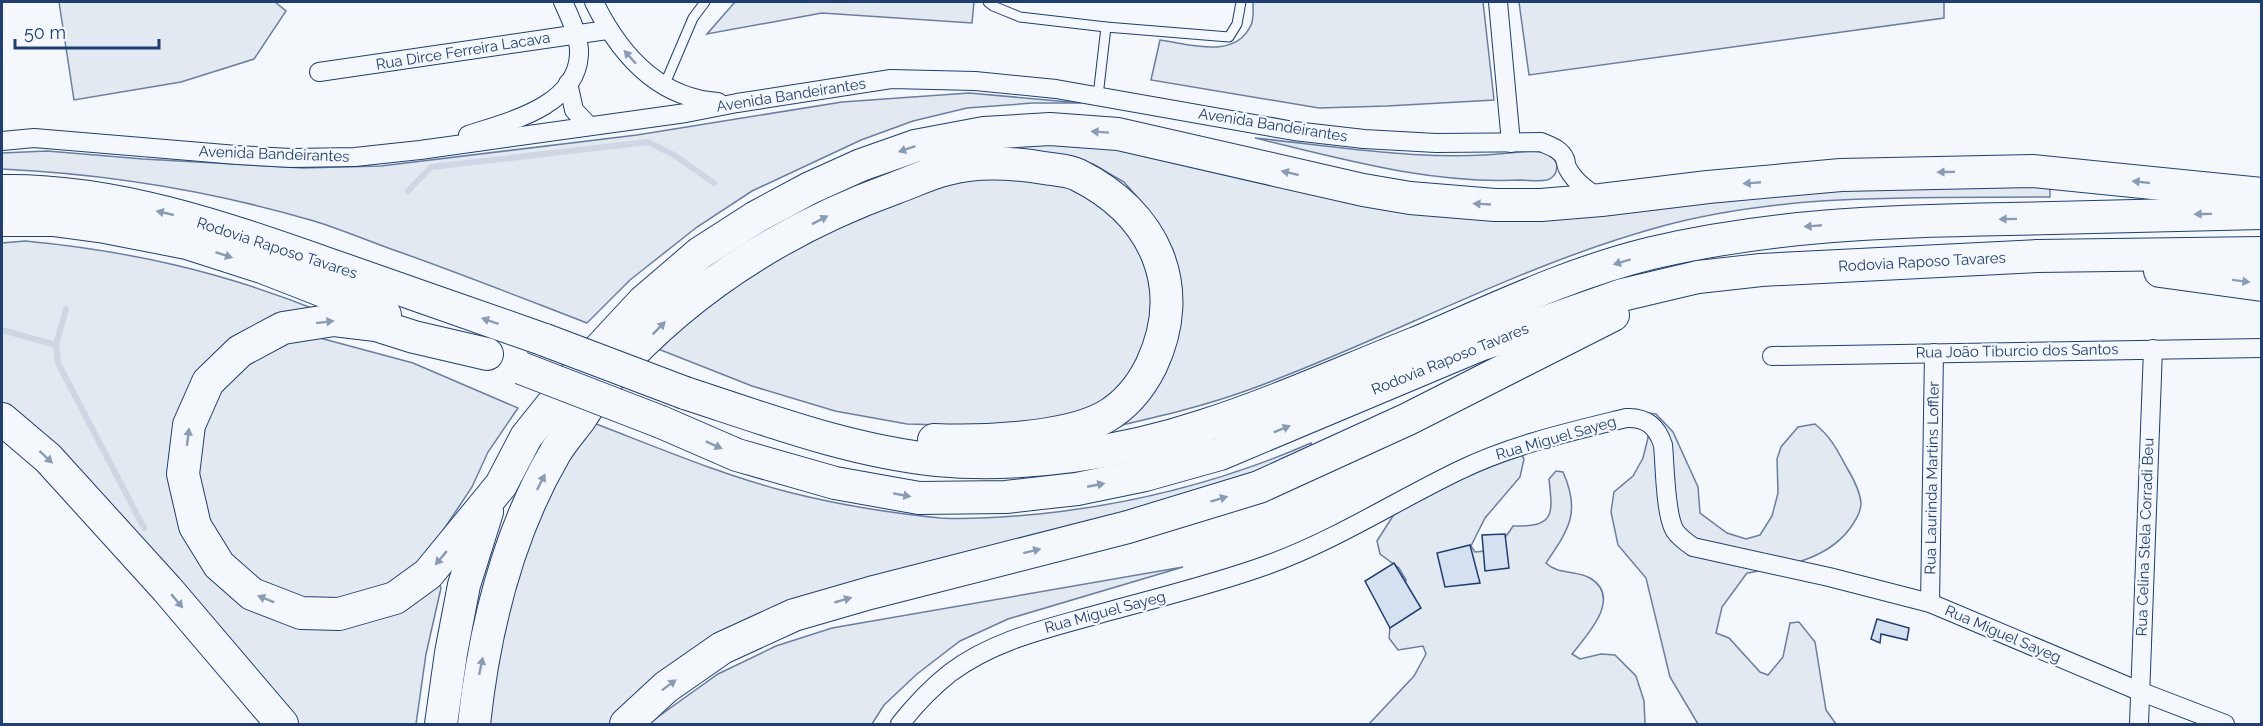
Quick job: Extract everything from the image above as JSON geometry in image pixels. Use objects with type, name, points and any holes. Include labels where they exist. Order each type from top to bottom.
[{"type":"highway","points":[[488,354],[414,337],[376,325],[334,320],[283,328],[240,351],[208,382],[189,425],[183,474],[195,526],[219,565],[252,594],[301,613],[339,614],[395,598],[428,574],[501,485],[526,437],[578,372],[643,302],[700,253],[756,217],[810,188],[861,165],[915,146],[984,134],[1050,129],[1118,134],[1363,190],[1410,198],[1486,204],[1541,205],[1841,175],[2032,171],[2262,194]]},
{"type":"highway","points":[[474,724],[479,677],[496,595],[525,512],[556,452],[607,380],[706,286],[753,254],[858,201],[949,168],[995,163],[1007,162],[1075,173],[1117,198],[1152,240],[1162,270],[1167,300],[1166,327],[1159,349],[1142,383],[1128,400],[1105,417],[1066,431],[1006,438],[947,441],[815,436]]},
{"type":"highway","name":"Rodovia Raposo Tavares","points":[[2,191],[104,200],[199,221],[545,340],[685,393],[815,436],[890,453],[937,460],[988,462],[1056,457],[1125,446],[1198,428],[1260,406],[1493,311],[1562,280],[1649,254],[1736,235],[1809,226],[1900,221],[2262,213]]},
{"type":"highway","name":"Rodovia Raposo Tavares","points":[[2,220],[53,220],[105,227],[187,243],[262,267],[488,354],[661,422],[737,456],[835,483],[919,498],[1006,497],[1077,489],[1145,475],[1220,454],[1477,346],[1622,295],[1698,277],[1761,270],[2037,256],[2262,253]]},
{"type":"highway","points":[[2037,256],[2262,285]]},
{"type":"highway","points":[[626,724],[666,687],[722,648],[794,615],[870,592],[1128,527],[1259,487],[1408,419],[1622,311],[1677,291],[1761,270]]},
{"type":"highway","points":[[2,419],[48,458],[168,589],[282,724]]},
{"type":"highway","points":[[441,724],[464,585],[492,497]]},
{"type":"street","points":[[420,150],[530,114],[553,100],[577,68],[579,53],[575,34],[563,2]]},
{"type":"street","points":[[594,2],[607,30],[633,61],[670,91],[698,100],[737,103]]},
{"type":"street","points":[[1498,2],[1511,143]]},
{"type":"street","name":"Rua Dirce Ferreira Lacava","points":[[319,72],[607,30]]},
{"type":"street","name":"Avenida Bandeirantes","points":[[2,141],[34,138],[106,146],[291,158],[355,157],[686,113],[891,79],[975,81],[1056,88],[1294,131],[1364,140],[1436,143],[1541,142],[1556,148],[1585,189],[1601,200]]},
{"type":"street","points":[[568,83],[574,110],[589,126]]},
{"type":"street","points":[[1541,205],[1559,191],[1568,168]]},
{"type":"street","name":"Rua João Tiburcio dos Santos","points":[[1772,356],[2262,348]]},
{"type":"street","name":"Rua Celina Stela Corradi Beu","points":[[2139,724],[2153,349]]},
{"type":"street","name":"Rua Laurinda Martins Loffler","points":[[1930,603],[1934,353]]},
{"type":"street","name":"Rua Miguel Sayeg","points":[[900,724],[920,699],[951,672],[985,652],[1028,633],[1268,565],[1313,546],[1458,471],[1498,453],[1539,440],[1636,417],[1646,420],[1660,435],[1663,444],[1670,516],[1674,529],[1682,540],[1693,547],[1829,577],[1930,603],[2139,691],[2224,724]]},
{"type":"lane","points":[[664,86],[693,18],[705,2]]},
{"type":"lane","points":[[988,2],[1020,17],[1228,37],[1237,24],[1241,2]]},
{"type":"lane","points":[[1098,96],[1106,27]]},
{"type":"lane","points":[[2,226],[53,220]]},
{"type":"shaded area","points":[[59,2],[275,2],[286,11],[254,59],[181,82],[74,100]]},
{"type":"shaded area","points":[[735,2],[974,2],[972,23],[822,13],[707,34]]},
{"type":"shaded area","points":[[1253,2],[1483,2],[1494,100],[1319,108],[1151,80],[1160,40],[1211,47],[1234,43],[1244,36],[1251,25]]},
{"type":"shaded area","points":[[1519,2],[1944,2],[1944,18],[1529,75]]},
{"type":"shaded area","points":[[969,93],[1081,103],[1033,103],[967,108],[913,121],[861,140],[752,191],[697,227],[630,280],[587,323],[333,227],[276,210],[198,193],[120,180],[2,169],[2,153],[47,151],[303,168],[381,166],[637,135],[842,102]]},
{"type":"shaded area","points":[[1255,138],[1420,155],[1453,156],[1538,152],[1550,155],[1557,164],[1557,168],[1551,178],[1544,181],[1452,178],[1386,168]]},
{"type":"shaded area","points":[[1081,139],[1396,204],[1698,200],[1970,182],[2050,187],[2050,197],[1853,199],[1804,202],[1707,216],[1659,227],[1606,243],[1504,282],[1353,348],[1251,389],[1199,406],[1109,428],[1176,276],[1167,238],[1148,209],[1124,182],[1093,164],[1056,156],[979,155],[675,301],[687,271],[854,177],[961,144]]},
{"type":"shaded area","points":[[1028,175],[1084,190],[1145,247],[1156,312],[1134,375],[1112,397],[1080,414],[1045,421],[981,426],[907,424],[835,411],[752,386],[653,347],[676,324],[840,220],[969,178]]},
{"type":"shaded area","points":[[25,241],[102,251],[176,265],[249,285],[322,312],[253,328],[174,477],[272,614],[438,581],[441,588],[426,654],[416,724],[294,724],[2,410],[2,243]]},
{"type":"shaded area","points":[[305,334],[413,363],[518,408],[488,452],[472,487],[420,565],[393,586],[354,598],[320,601],[283,594],[248,578],[223,553],[194,482],[211,395],[238,367]]},
{"type":"shaded area","points":[[1647,413],[1656,414],[1673,432],[1698,487],[1700,513],[1727,533],[1746,539],[1760,535],[1772,516],[1778,493],[1777,459],[1781,447],[1798,427],[1815,424],[1826,434],[1837,450],[1854,480],[1860,498],[1860,511],[1853,524],[1832,546],[1820,553],[1792,564],[1747,573],[1722,607],[1716,633],[1729,638],[1760,672],[1768,675],[1783,657],[1790,623],[1799,622],[1815,642],[1826,710],[1836,724],[1698,724],[1670,677],[1646,578],[1618,545],[1611,512],[1614,492],[1633,476],[1643,458],[1648,438]]},
{"type":"shaded area","points":[[586,420],[662,450],[766,486],[865,508],[952,519],[1039,514],[1109,504],[1212,480],[1311,443],[1313,450],[1266,471],[1112,521],[658,679],[609,724],[483,724],[516,566]]},
{"type":"shaded area","points":[[1518,449],[1524,459],[1520,477],[1485,518],[1471,546],[1475,552],[1493,548],[1502,541],[1513,526],[1527,526],[1544,521],[1548,516],[1551,502],[1549,479],[1556,471],[1563,472],[1571,498],[1570,520],[1561,540],[1546,563],[1556,569],[1590,578],[1599,586],[1603,596],[1603,606],[1599,616],[1572,654],[1580,659],[1601,654],[1615,655],[1636,676],[1644,701],[1645,724],[1369,724],[1414,676],[1426,654],[1423,646],[1398,650],[1389,638],[1391,616],[1404,593],[1406,580],[1399,568],[1380,554],[1377,541],[1405,497]]},
{"type":"shaded area","points":[[1183,567],[1008,619],[960,641],[917,674],[884,705],[872,724],[648,724],[718,674],[776,646],[832,628]]},
{"type":"building","points":[[1505,534],[1509,568],[1485,571],[1482,535]]},
{"type":"building","points":[[1470,545],[1480,583],[1445,587],[1437,553]]},
{"type":"building","points":[[1394,563],[1421,608],[1390,628],[1365,581]]},
{"type":"building","points":[[1877,619],[1909,628],[1907,640],[1881,634],[1880,643],[1871,639]]},
{"type":"waterway","points":[[408,191],[431,167],[648,142],[674,155],[714,183]]},
{"type":"waterway","points":[[66,309],[56,345],[58,363],[144,528]]},
{"type":"waterway","points":[[2,330],[56,345]]}]
